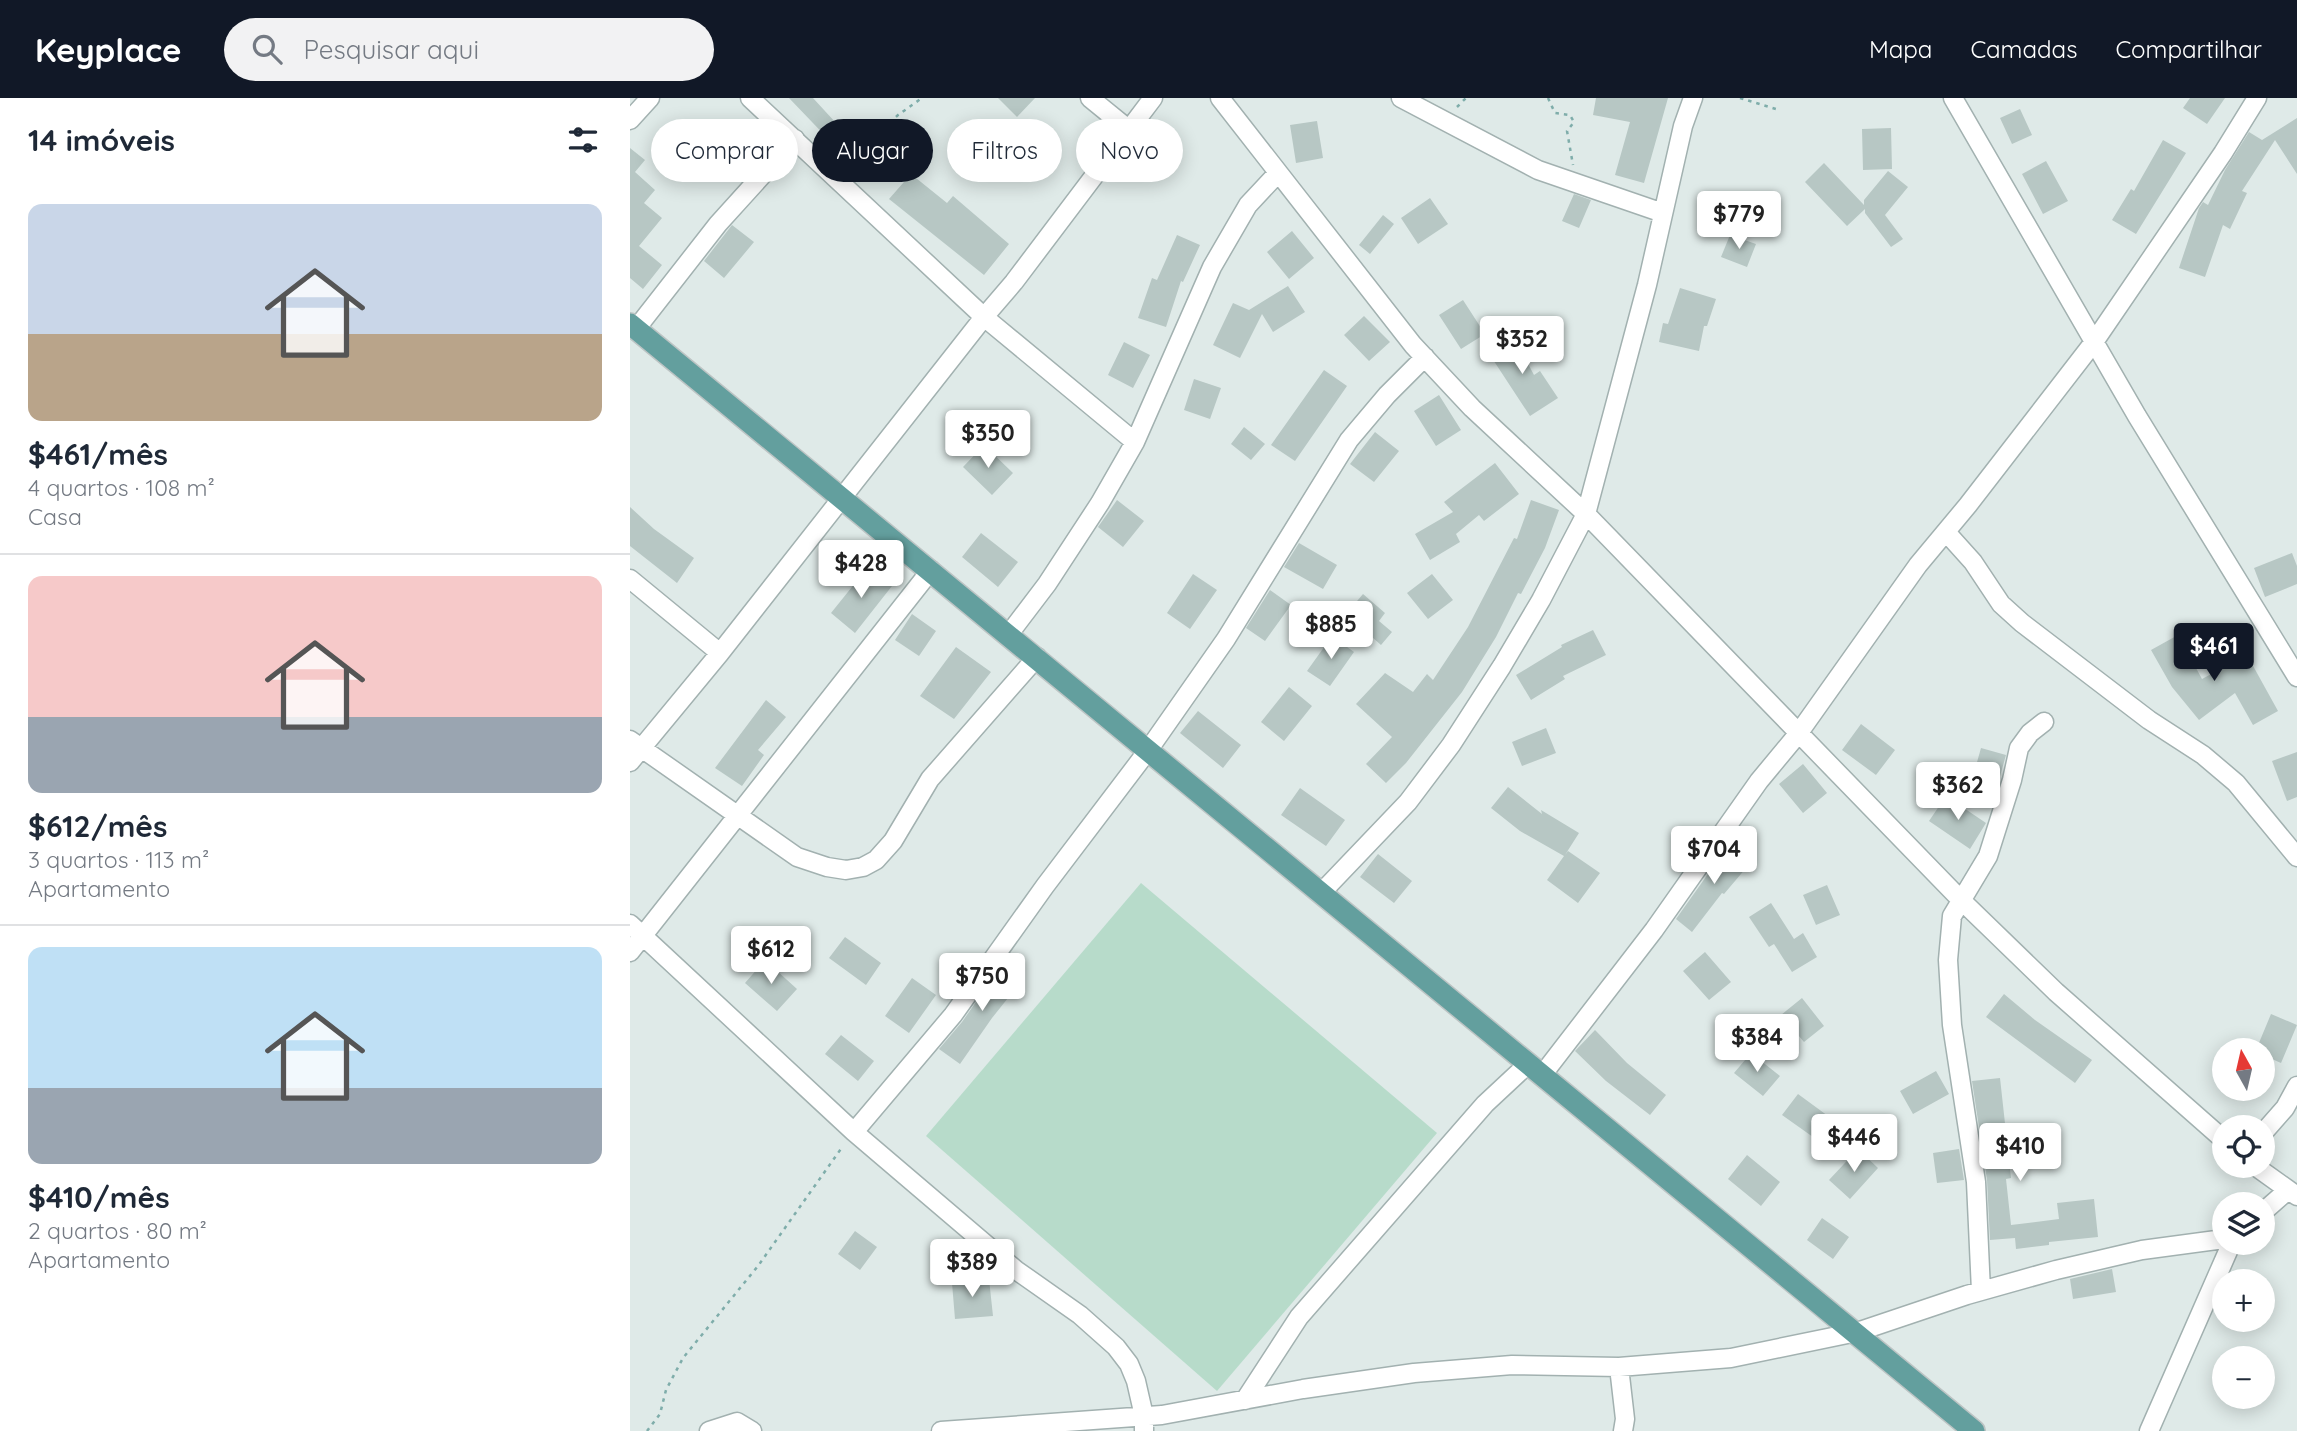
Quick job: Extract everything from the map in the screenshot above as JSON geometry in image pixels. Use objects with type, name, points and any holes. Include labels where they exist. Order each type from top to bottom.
[{"type":"main road","points":[[633,327],[842,496],[1974,1431]]},
{"type":"street","points":[[630,120],[650,98]]},
{"type":"street","points":[[750,98],[773,119]]},
{"type":"street","points":[[1090,98],[1116,119]]},
{"type":"street","points":[[1136,119],[1153,98]]},
{"type":"street","points":[[1220,98],[1277,174],[1425,357],[1472,408],[1586,514],[1961,900],[2056,992],[2212,1129]]},
{"type":"street","points":[[1401,98],[1538,170],[1663,213]]},
{"type":"street","points":[[1322,892],[1408,802],[1451,746],[1541,600],[1586,514],[1647,285],[1683,126],[1693,98]]},
{"type":"street","points":[[1953,98],[2137,416],[2297,677]]},
{"type":"street","points":[[1245,1400],[1299,1317],[1485,1104],[1536,1069],[1654,930],[1759,781],[1798,734],[1918,565],[2094,342],[2216,164],[2257,98]]},
{"type":"street","points":[[798,142],[812,155]]},
{"type":"street","points":[[1009,634],[1047,584],[1100,503],[1135,442],[1212,267],[1248,205],[1277,174]]},
{"type":"street","points":[[633,327],[756,182]]},
{"type":"street","points":[[840,182],[984,317],[1135,442]]},
{"type":"street","points":[[1037,657],[930,779],[893,841],[876,860],[863,867],[846,870],[797,857],[739,816],[634,750],[720,653],[1014,282],[1089,182]]},
{"type":"street","points":[[853,1132],[953,1015],[1045,886],[1149,749],[1226,639],[1349,440],[1387,395],[1425,357]]},
{"type":"street","points":[[1946,532],[1973,562],[2001,604],[2149,720],[2203,755],[2236,783],[2297,857]]},
{"type":"street","points":[[630,952],[636,929],[739,816],[930,570]]},
{"type":"street","points":[[630,579],[720,653]]},
{"type":"street","points":[[1981,1291],[1976,1182],[1950,999],[1948,960],[1952,916],[1988,856],[2012,780],[2019,748],[2030,733],[2044,722]]},
{"type":"street","points":[[636,929],[853,1132],[1016,1270],[1080,1315],[1116,1347],[1129,1364],[1136,1381],[1144,1424]]},
{"type":"street","points":[[2275,1119],[2297,1086]]},
{"type":"street","points":[[2271,1178],[2292,1193],[2275,1204]]},
{"type":"street","points":[[941,1431],[1144,1424],[1245,1400],[1414,1373],[1512,1365],[1619,1367],[1731,1358],[1857,1332],[1981,1291],[2142,1250],[2212,1241]]},
{"type":"street","points":[[2150,1431],[2226,1255]]},
{"type":"street","points":[[1619,1367],[1624,1425],[1640,1431]]},
{"type":"street","points":[[709,1431],[737,1422],[752,1431]]},
{"type":"path","points":[[894,119],[922,98]]},
{"type":"path","points":[[1548,98],[1555,113],[1570,114],[1574,122],[1567,131],[1577,185]]},
{"type":"path","points":[[1740,98],[1779,110]]},
{"type":"path","points":[[647,1431],[660,1414],[666,1390],[683,1358],[758,1266],[853,1132]]},
{"type":"green space","points":[[1141,883],[1437,1133],[1217,1391],[926,1136]]},
{"type":"building","points":[[789,98],[813,98],[832,119],[812,119],[812,122]]},
{"type":"building","points":[[998,98],[1035,98],[1017,117]]},
{"type":"building","points":[[1596,98],[1668,98],[1644,183],[1615,175],[1630,122],[1593,115]]},
{"type":"building","points":[[2190,98],[2225,98],[2207,124],[2183,108]]},
{"type":"building","points":[[2020,109],[2032,135],[2012,144],[2000,118]]},
{"type":"building","points":[[2297,118],[2297,174],[2275,140],[2242,191],[2247,193],[2230,229],[2223,225],[2205,277],[2179,268],[2199,208],[2203,202],[2208,205],[2225,170],[2249,132],[2262,140]]},
{"type":"building","points":[[1317,121],[1323,158],[1296,163],[1290,125]]},
{"type":"building","points":[[1891,128],[1892,169],[1863,170],[1862,129]]},
{"type":"building","points":[[2163,140],[2186,153],[2136,234],[2112,220],[2131,189],[2134,191]]},
{"type":"building","points":[[630,148],[645,160],[635,172],[655,190],[644,203],[662,218],[639,246],[662,265],[643,289],[630,278]]},
{"type":"building","points":[[2046,161],[2068,201],[2043,214],[2022,174]]},
{"type":"building","points":[[1824,163],[1864,205],[1864,200],[1888,171],[1908,187],[1885,215],[1903,239],[1891,247],[1865,213],[1865,209],[1847,226],[1805,182]]},
{"type":"building","points":[[904,182],[921,182],[947,203],[953,196],[1009,244],[984,275],[889,199]]},
{"type":"building","points":[[1574,194],[1591,200],[1579,228],[1562,221]]},
{"type":"building","points":[[1430,198],[1448,224],[1418,244],[1401,218]]},
{"type":"building","points":[[1383,215],[1394,224],[1370,254],[1359,245]]},
{"type":"building","points":[[732,225],[754,242],[724,278],[704,261]]},
{"type":"building","points":[[1292,231],[1314,258],[1289,279],[1267,252]]},
{"type":"building","points":[[1177,235],[1200,245],[1183,282],[1181,281],[1166,327],[1138,318],[1152,278],[1157,280]]},
{"type":"building","points":[[1730,235],[1756,244],[1747,267],[1721,257]]},
{"type":"building","points":[[1288,286],[1305,312],[1273,332],[1262,314],[1240,358],[1213,345],[1233,303],[1249,310]]},
{"type":"building","points":[[1680,288],[1716,299],[1707,326],[1704,326],[1699,351],[1659,342],[1663,323],[1668,324]]},
{"type":"building","points":[[1463,300],[1485,334],[1461,349],[1439,315]]},
{"type":"building","points":[[1364,316],[1390,342],[1369,361],[1344,335]]},
{"type":"building","points":[[1512,334],[1534,375],[1540,371],[1558,398],[1530,416],[1486,349]]},
{"type":"building","points":[[1124,342],[1150,355],[1133,388],[1108,375]]},
{"type":"building","points":[[1324,370],[1347,386],[1295,461],[1271,445]]},
{"type":"building","points":[[1194,379],[1221,388],[1210,419],[1184,410]]},
{"type":"building","points":[[1439,395],[1461,430],[1436,446],[1414,411]]},
{"type":"building","points":[[1244,427],[1265,444],[1251,460],[1231,444]]},
{"type":"building","points":[[1375,432],[1399,451],[1374,482],[1350,464]]},
{"type":"building","points":[[984,445],[1013,473],[992,495],[963,467]]},
{"type":"building","points":[[1495,463],[1519,494],[1484,521],[1479,515],[1456,534],[1460,542],[1430,560],[1415,534],[1453,512],[1444,502]]},
{"type":"building","points":[[1117,500],[1144,521],[1123,547],[1098,527]]},
{"type":"building","points":[[1531,500],[1559,510],[1545,548],[1521,594],[1518,593],[1496,637],[1462,692],[1406,763],[1386,783],[1366,764],[1392,737],[1356,704],[1385,673],[1413,692],[1427,674],[1433,680],[1468,627],[1514,538],[1517,539]]},
{"type":"building","points":[[630,507],[654,529],[694,558],[677,583],[630,546]]},
{"type":"building","points":[[981,533],[1018,562],[998,587],[962,557]]},
{"type":"building","points":[[1299,543],[1337,565],[1323,589],[1284,567]]},
{"type":"building","points":[[2292,553],[2297,566],[2297,584],[2265,597],[2254,568]]},
{"type":"building","points":[[868,567],[892,586],[855,633],[831,613]]},
{"type":"building","points":[[1193,574],[1217,590],[1190,629],[1167,613]]},
{"type":"building","points":[[1432,574],[1453,600],[1428,619],[1407,593]]},
{"type":"building","points":[[1270,590],[1291,605],[1265,641],[1246,628]]},
{"type":"building","points":[[1363,594],[1385,613],[1379,621],[1392,632],[1381,645],[1346,614]]},
{"type":"building","points":[[912,614],[936,631],[919,656],[895,640]]},
{"type":"building","points":[[1593,630],[1606,655],[1563,676],[1565,679],[1531,700],[1516,675],[1562,647],[1561,645]]},
{"type":"building","points":[[2178,635],[2202,679],[2247,655],[2278,711],[2253,725],[2235,693],[2199,720],[2172,687],[2151,650]]},
{"type":"building","points":[[1332,636],[1354,652],[1330,686],[1307,671]]},
{"type":"building","points":[[956,647],[991,672],[954,719],[920,696]]},
{"type":"building","points":[[1289,687],[1312,706],[1284,741],[1261,722]]},
{"type":"building","points":[[766,700],[786,717],[758,750],[764,755],[742,786],[715,768]]},
{"type":"building","points":[[1198,711],[1241,745],[1223,768],[1180,733]]},
{"type":"building","points":[[1861,724],[1895,750],[1876,775],[1842,750]]},
{"type":"building","points":[[1546,728],[1556,753],[1522,766],[1512,742]]},
{"type":"building","points":[[1981,748],[2006,755],[1993,801],[1968,794]]},
{"type":"building","points":[[2297,752],[2297,797],[2287,801],[2272,761]]},
{"type":"building","points":[[1803,764],[1827,793],[1803,813],[1779,784]]},
{"type":"building","points":[[1508,787],[1542,814],[1541,810],[1579,833],[1565,855],[1568,851],[1600,873],[1578,903],[1547,880],[1564,856],[1520,831],[1491,808]]},
{"type":"building","points":[[1300,788],[1345,820],[1326,846],[1281,815]]},
{"type":"building","points":[[1946,796],[1986,823],[1970,849],[1929,821]]},
{"type":"building","points":[[1730,843],[1752,861],[1724,894],[1722,893],[1692,932],[1676,919]]},
{"type":"building","points":[[1378,854],[1412,881],[1394,903],[1360,877]]},
{"type":"building","points":[[1827,885],[1840,915],[1816,925],[1803,895]]},
{"type":"building","points":[[1771,903],[1794,939],[1803,933],[1817,957],[1792,972],[1774,944],[1769,947],[1749,917]]},
{"type":"building","points":[[845,937],[881,963],[866,985],[829,958]]},
{"type":"building","points":[[1705,952],[1731,982],[1709,1000],[1683,971]]},
{"type":"building","points":[[765,960],[797,989],[777,1011],[745,983]]},
{"type":"building","points":[[1004,962],[1024,978],[960,1064],[939,1049],[962,1022]]},
{"type":"building","points":[[912,978],[936,995],[909,1033],[885,1016]]},
{"type":"building","points":[[2004,994],[2035,1020],[2092,1060],[2075,1083],[1986,1017]]},
{"type":"building","points":[[1802,998],[1824,1026],[1804,1042],[1781,1015]]},
{"type":"building","points":[[2271,1014],[2297,1025],[2281,1063],[2275,1060],[2275,1038],[2261,1038]]},
{"type":"building","points":[[1595,1030],[1627,1063],[1666,1095],[1650,1115],[1606,1081],[1575,1051]]},
{"type":"building","points":[[841,1035],[874,1061],[858,1081],[825,1054]]},
{"type":"building","points":[[1751,1053],[1780,1076],[1763,1096],[1734,1073]]},
{"type":"building","points":[[1936,1071],[1949,1094],[1913,1114],[1900,1091]]},
{"type":"building","points":[[2000,1078],[2011,1178],[2006,1179],[2011,1225],[2059,1219],[2057,1203],[2094,1199],[2098,1237],[2049,1242],[2049,1245],[2016,1249],[2015,1238],[1990,1240],[1987,1180],[1972,1081]]},
{"type":"building","points":[[1798,1094],[1828,1116],[1813,1137],[1782,1115]]},
{"type":"building","points":[[1858,1149],[1878,1168],[1850,1199],[1829,1180]]},
{"type":"building","points":[[1959,1149],[1964,1180],[1937,1183],[1933,1153]]},
{"type":"building","points":[[1747,1155],[1780,1182],[1761,1206],[1728,1179]]},
{"type":"building","points":[[1822,1218],[1849,1237],[1833,1259],[1807,1240]]},
{"type":"building","points":[[855,1231],[877,1247],[860,1270],[838,1254]]},
{"type":"building","points":[[2112,1269],[2116,1292],[2073,1299],[2070,1279]]},
{"type":"building","points":[[989,1279],[993,1316],[955,1319],[952,1283]]}]
